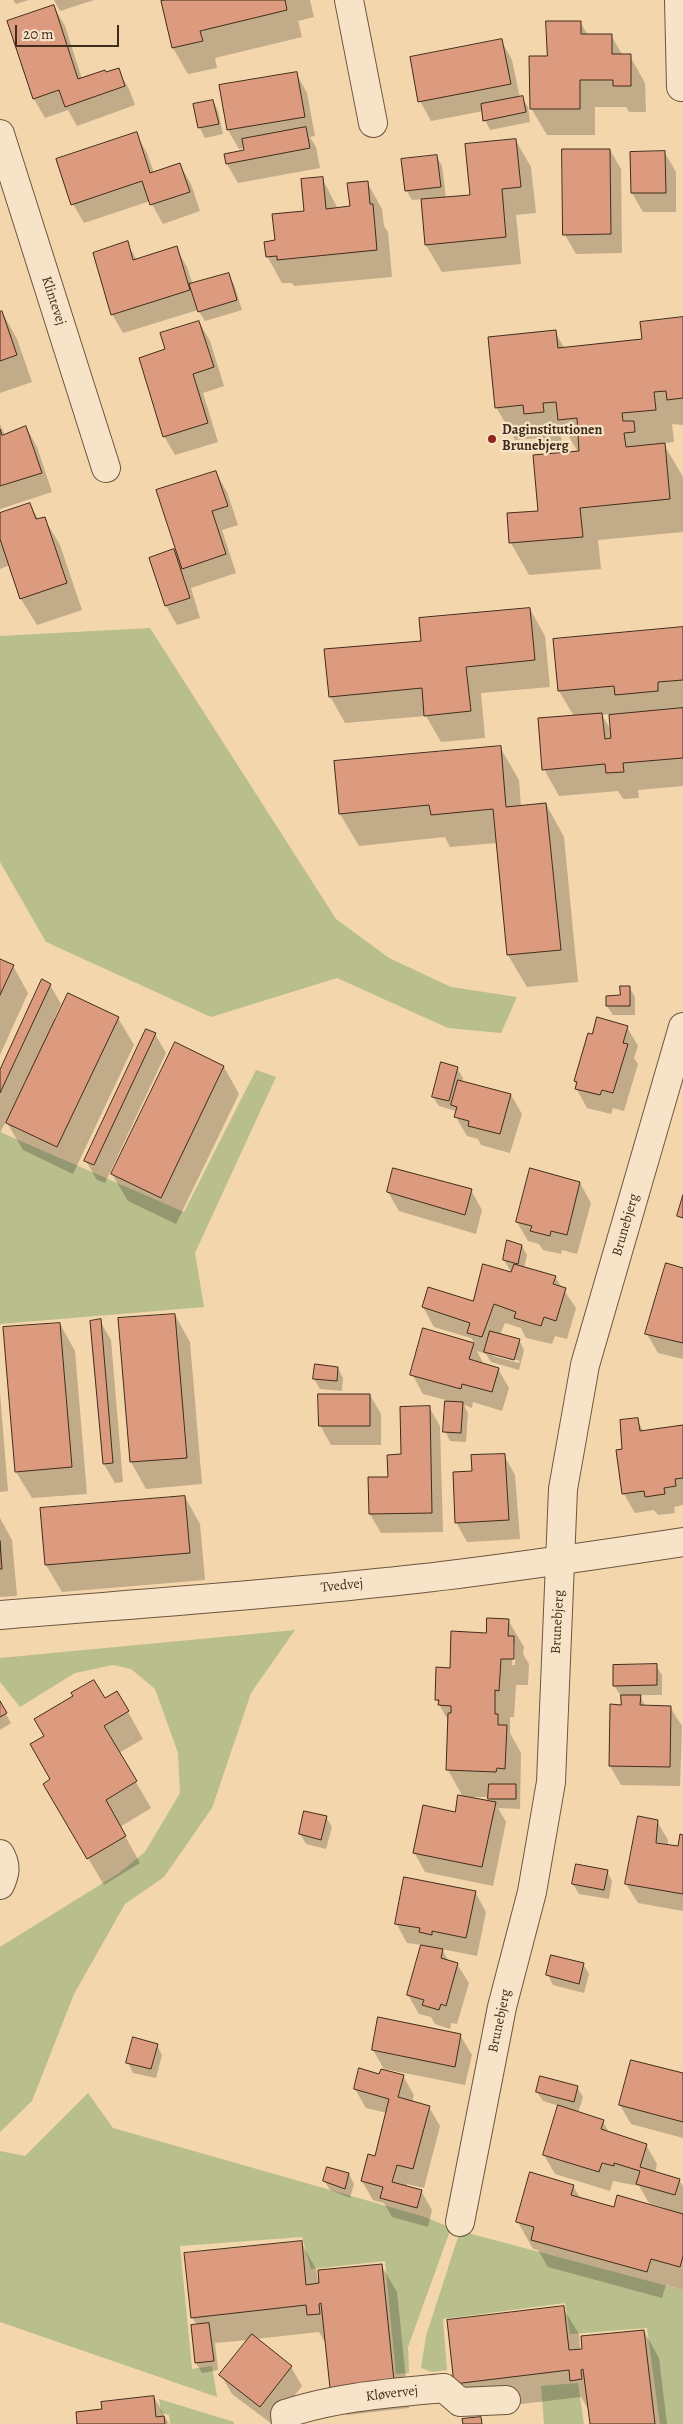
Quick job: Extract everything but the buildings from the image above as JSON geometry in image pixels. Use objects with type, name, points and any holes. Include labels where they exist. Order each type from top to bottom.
[{"type":"street","points":[[350,0],[373,123]]},
{"type":"street","points":[[679,0],[680,87]]},
{"type":"street","name":"Klintevej","points":[[0,134],[106,468]]},
{"type":"street","name":"Brunebjerg","points":[[460,2222],[502,2007],[532,1892],[551,1782],[561,1561],[562,1489],[585,1365],[683,1028]]},
{"type":"street","name":"Tvedvej","points":[[0,1615],[271,1594],[407,1580],[561,1561],[683,1542]]},
{"type":"street","points":[[0,1854],[5,1862],[5,1874],[0,1885]]},
{"type":"street","name":"Kløvervej","points":[[286,2424],[285,2414],[314,2404],[444,2388],[460,2402],[506,2400]]},
{"type":"green space","points":[[150,628],[336,919],[389,958],[451,987],[517,997],[501,1033],[448,1028],[337,978],[211,1017],[46,942],[0,862],[0,636]]},
{"type":"green space","points":[[256,1070],[276,1077],[195,1253],[204,1307],[0,1324],[0,1132],[184,1212]]},
{"type":"green space","points":[[295,1630],[251,1693],[212,1808],[164,1877],[125,1904],[74,1994],[32,2101],[0,2132],[0,1947],[119,1873],[145,1852],[180,1793],[178,1753],[155,1689],[131,1669],[113,1665],[75,1673],[20,1707],[0,1682],[0,1658]]},
{"type":"green space","points":[[88,2093],[113,2128],[425,2217],[451,2228],[408,2347],[409,2373],[396,2374],[385,2261],[311,2269],[302,2237],[180,2246],[192,2369],[212,2366],[217,2397],[0,2322],[0,2151],[25,2156]]},
{"type":"green space","points":[[460,2231],[683,2290],[683,2424],[660,2424],[647,2328],[570,2334],[565,2303],[443,2319],[447,2370],[432,2372],[421,2368],[426,2336]]},
{"type":"green space","points":[[578,2383],[584,2424],[544,2424],[541,2386]]},
{"type":"green space","points":[[159,2399],[234,2422],[234,2424],[170,2424],[169,2415],[161,2413]]},
{"type":"place","name":"Daginstitutionen Brunebjerg","points":[[492,439]]}]
